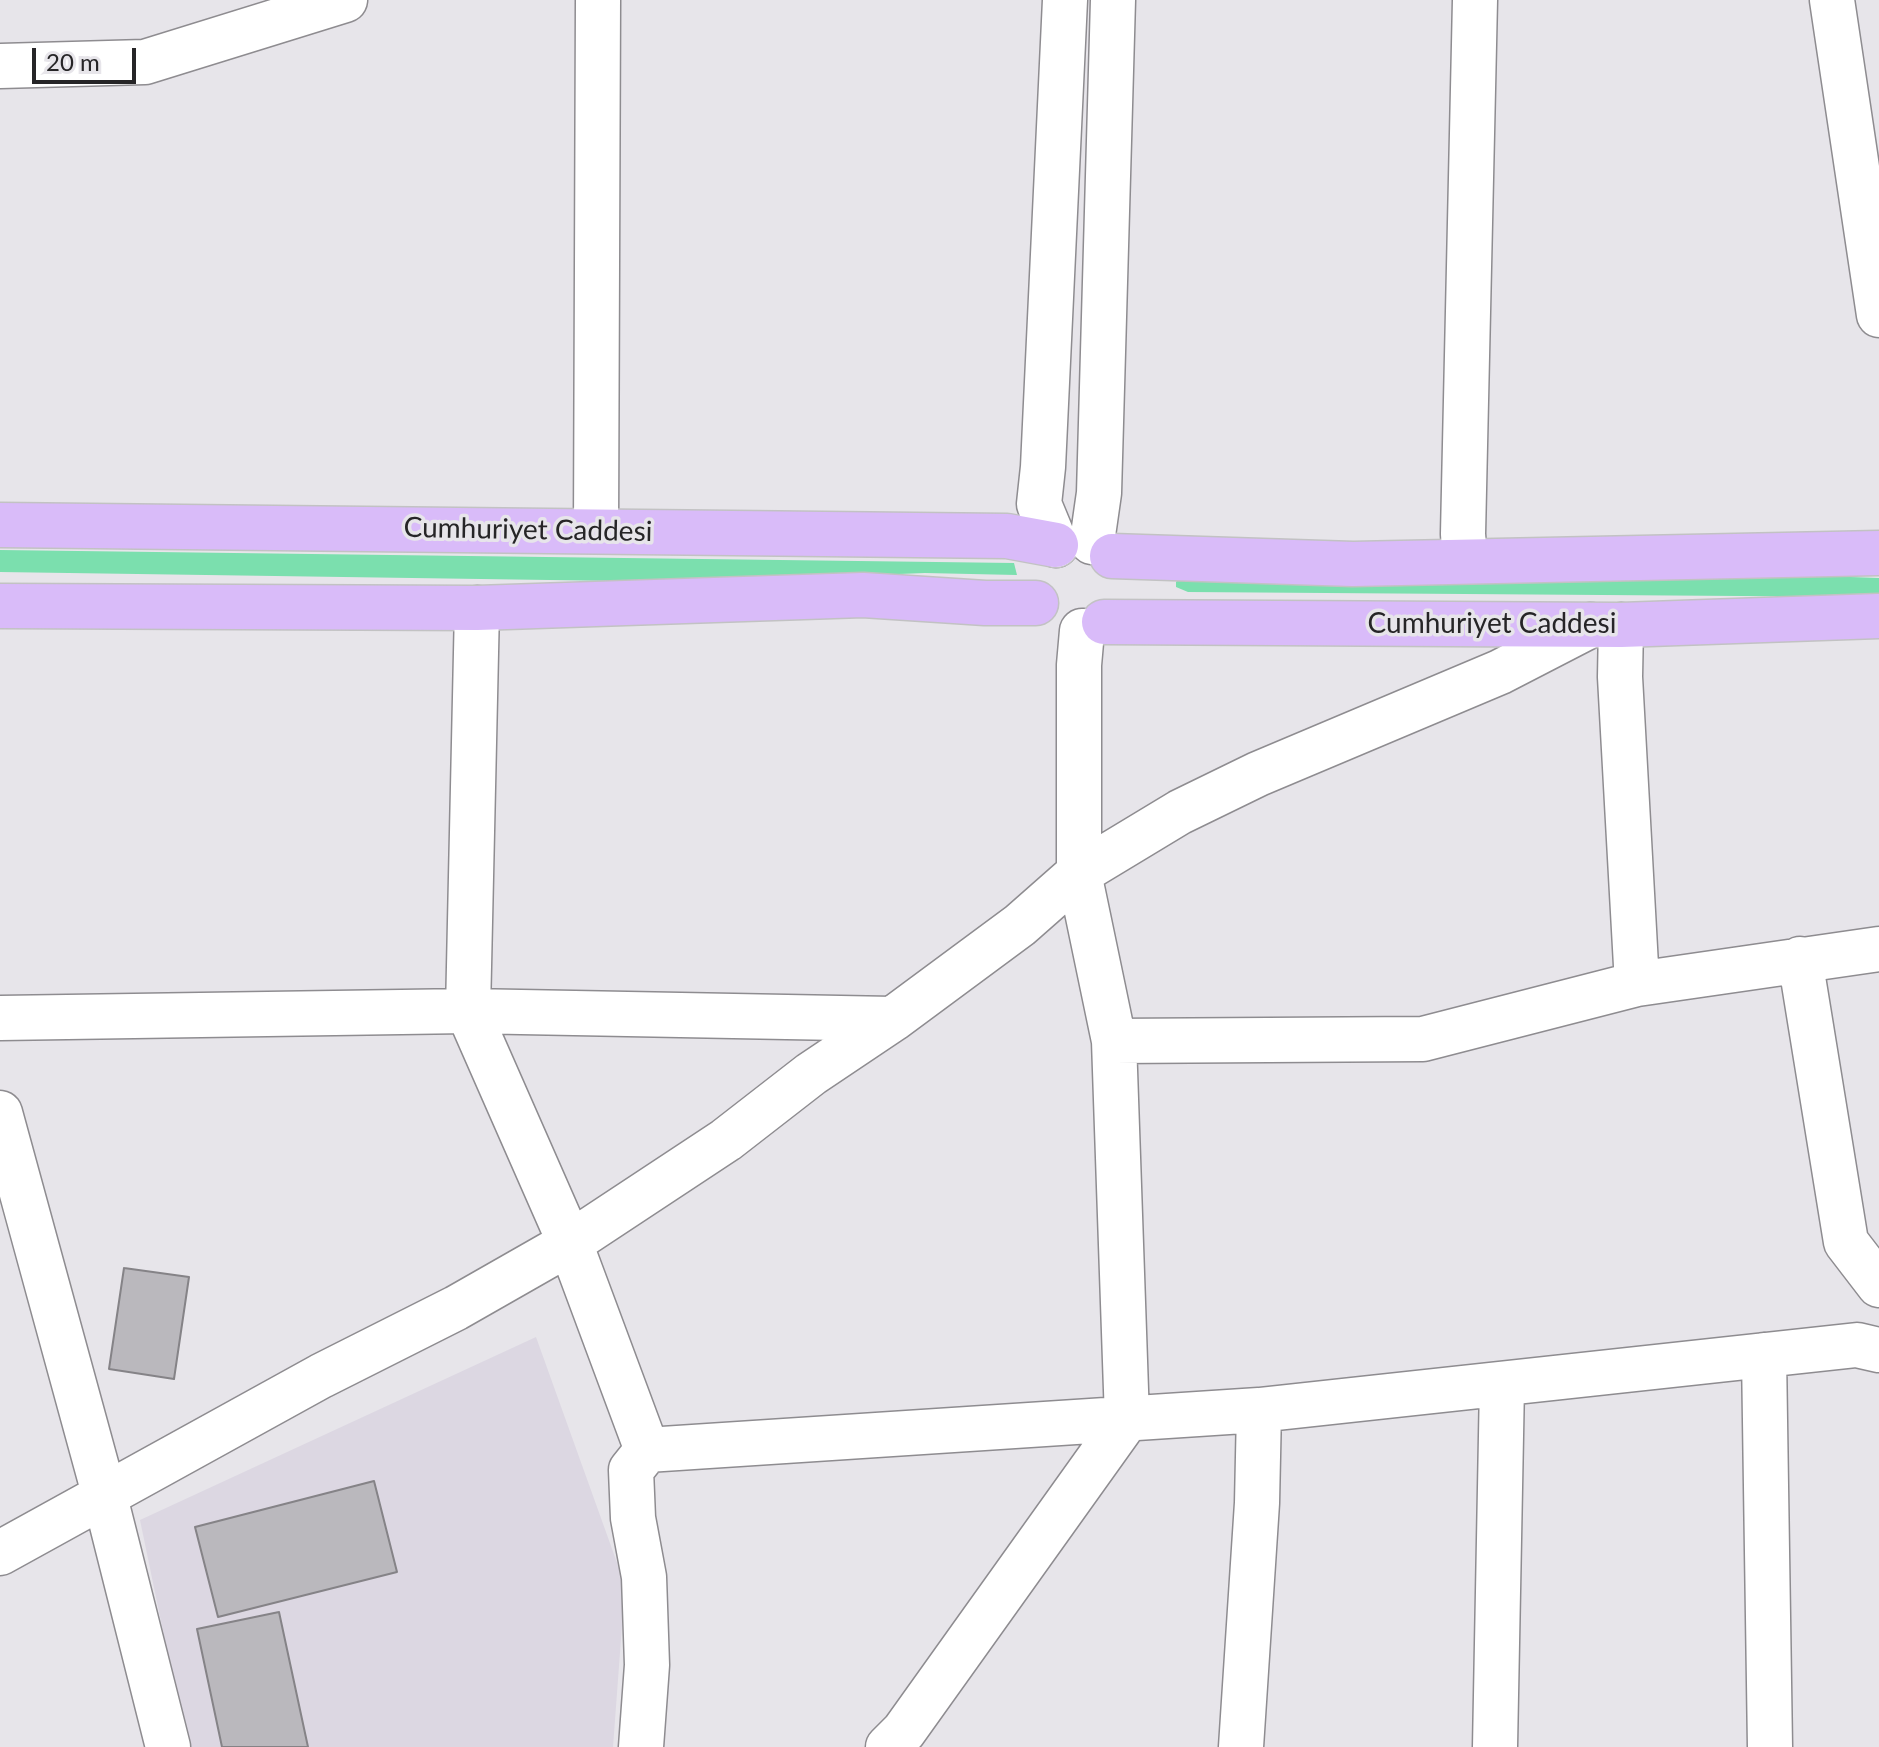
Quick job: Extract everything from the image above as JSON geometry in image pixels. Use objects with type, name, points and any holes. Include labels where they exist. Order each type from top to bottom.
[{"type":"main road","name":"Cumhuriyet Caddesi","points":[[0,525],[1007,536],[1087,548],[1353,564],[1879,553]]},
{"type":"main road","points":[[0,606],[477,608],[863,595],[1036,603],[1032,586],[1038,563],[1087,548],[1123,578],[1122,591],[1113,614],[1093,626]]},
{"type":"main road","name":"Cumhuriyet Caddesi","points":[[1036,603],[1047,619],[1057,626],[1606,625],[1879,616]]},
{"type":"street","points":[[0,66],[145,62],[345,0]]},
{"type":"street","points":[[596,530],[598,0]]},
{"type":"street","points":[[1065,0],[1039,504],[1087,548]]},
{"type":"street","points":[[1087,548],[1099,493],[1113,0]]},
{"type":"street","points":[[1465,561],[1463,534],[1475,0]]},
{"type":"street","points":[[1832,0],[1879,315]]},
{"type":"street","points":[[477,608],[468,1011],[570,1243],[647,1450]]},
{"type":"street","points":[[0,1553],[321,1376],[456,1308],[570,1243],[726,1140],[811,1074],[893,1019],[1020,925],[1079,873],[1180,812],[1606,625],[1620,677],[1637,984]]},
{"type":"street","points":[[888,1747],[904,1731],[1127,1419],[1114,1041],[1079,873],[1079,665],[1093,626]]},
{"type":"street","points":[[1114,1041],[1423,1039],[1637,984],[1879,949]]},
{"type":"street","points":[[1800,959],[1846,1242],[1879,1285]]},
{"type":"street","points":[[0,1018],[468,1011],[893,1019]]},
{"type":"street","points":[[0,1113],[105,1497],[168,1747]]},
{"type":"street","points":[[641,1747],[647,1665],[644,1577],[633,1518],[631,1470],[647,1450],[1259,1410],[1857,1345],[1879,1350]]},
{"type":"street","points":[[1764,1355],[1770,1747]]},
{"type":"street","points":[[1495,1747],[1502,1384]]},
{"type":"street","points":[[1241,1747],[1257,1503],[1259,1410]]},
{"type":"shaded area","points":[[536,1337],[625,1585],[613,1747],[187,1747],[140,1520]]},
{"type":"green space","points":[[0,550],[1014,563],[1017,575],[925,573],[687,582],[0,572]]},
{"type":"green space","points":[[1706,572],[1879,578],[1879,597],[1188,592],[1176,587],[1180,577]]},
{"type":"building","points":[[124,1268],[189,1277],[174,1379],[109,1369]]},
{"type":"building","points":[[374,1481],[397,1572],[218,1617],[195,1527]]},
{"type":"building","points":[[279,1612],[308,1747],[222,1747],[197,1629]]}]
